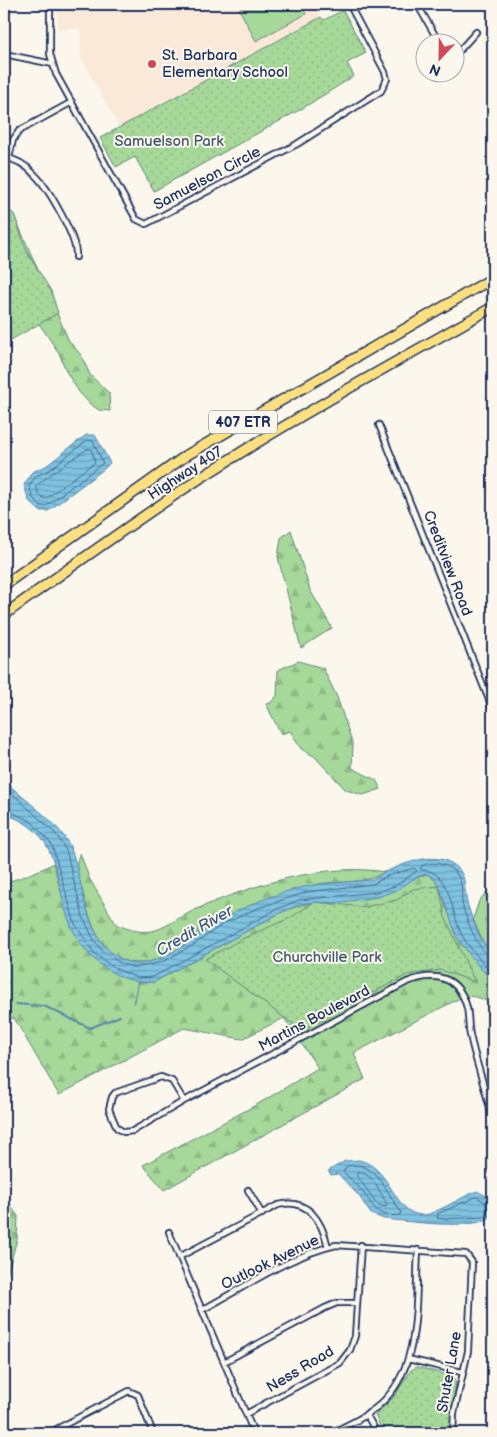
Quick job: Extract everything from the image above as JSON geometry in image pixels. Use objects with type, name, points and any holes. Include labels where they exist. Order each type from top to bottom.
[{"type":"highway","name":"Highway 407","points":[[4,585],[187,455],[493,278]]},
{"type":"highway","name":"Highway 407","points":[[4,614],[110,538],[200,478],[342,392],[493,307]]},
{"type":"street","name":"Samuelson Circle","points":[[50,4],[50,54],[53,64],[136,219],[146,224],[296,144],[381,91],[387,79],[385,72],[349,4]]},
{"type":"street","points":[[417,4],[433,32]]},
{"type":"street","points":[[464,46],[476,32]]},
{"type":"street","points":[[4,54],[53,64]]},
{"type":"street","points":[[72,102],[19,131],[6,157],[29,168],[44,186],[74,241],[76,257]]},
{"type":"street","name":"Creditview Road","points":[[380,425],[493,710]]},
{"type":"street","name":"Martins Boulevard","points":[[184,1101],[172,1081],[161,1077],[115,1093],[110,1100],[109,1109],[119,1130],[127,1132],[137,1129],[184,1101],[407,982],[420,977],[434,976],[445,979],[457,988],[467,1007],[470,1035],[486,1088]]},
{"type":"street","points":[[493,1086],[486,1088],[493,1122]]},
{"type":"street","points":[[248,1190],[262,1214]]},
{"type":"street","points":[[179,1257],[262,1214],[288,1203],[310,1212],[321,1223],[328,1247]]},
{"type":"street","points":[[169,1232],[254,1433]]},
{"type":"street","name":"Outlook Avenue","points":[[202,1310],[295,1260],[328,1247],[361,1245],[470,1256]]},
{"type":"street","name":"Ness Road","points":[[246,1414],[340,1363],[353,1344],[361,1245]]},
{"type":"street","points":[[331,1433],[366,1414],[388,1396],[408,1358],[412,1343],[418,1250]]},
{"type":"street","name":"Shuter Lane","points":[[453,1433],[454,1413],[468,1351],[472,1262],[470,1256]]},
{"type":"street","points":[[224,1362],[325,1308],[337,1303],[357,1303]]},
{"type":"street","points":[[408,1358],[462,1372]]},
{"type":"street","points":[[49,1433],[129,1391],[138,1395],[153,1433]]},
{"type":"street","points":[[366,1414],[377,1433]]},
{"type":"shaded area","name":"St. Barbara Elementary School","points":[[74,4],[314,4],[321,17],[119,127],[81,58],[80,29],[58,29],[57,7]]},
{"type":"green space","points":[[249,4],[301,4],[306,14],[256,41],[239,9]]},
{"type":"green space","name":"Samuelson Park","points":[[343,10],[366,53],[347,63],[354,76],[303,108],[154,191],[135,157],[116,167],[100,138],[321,17],[324,20]]},
{"type":"green space","points":[[4,207],[14,214],[27,252],[51,291],[58,313],[4,344]]},
{"type":"green space","points":[[4,213],[14,215],[69,341],[81,355],[90,375],[109,393],[110,411],[99,410],[90,404],[79,392],[67,373],[59,353],[27,306]]},
{"type":"green space","points":[[291,530],[310,590],[332,628],[301,648],[278,557],[281,538]]},
{"type":"green space","points":[[298,661],[323,668],[337,697],[353,745],[352,768],[376,780],[381,789],[363,795],[346,790],[314,756],[301,749],[290,731],[281,734],[266,704],[270,703],[277,696],[278,670]]},
{"type":"green space","points":[[80,853],[89,878],[116,924],[131,930],[141,931],[156,930],[218,900],[289,878],[338,870],[385,872],[369,879],[319,884],[270,898],[220,920],[169,954],[158,959],[136,963],[124,961],[114,955],[99,938],[89,915],[77,873]]},
{"type":"green space","points":[[53,863],[71,926],[77,936],[138,983],[154,982],[287,910],[313,903],[335,903],[427,874],[438,885],[448,910],[479,965],[493,980],[493,1008],[479,998],[471,996],[462,997],[354,1053],[365,1079],[164,1190],[143,1165],[258,1104],[318,1068],[284,1018],[242,1039],[184,1028],[59,1095],[14,1018],[4,1021],[4,882],[29,874]]},
{"type":"green space","points":[[493,885],[493,956],[485,947],[473,919],[479,901]]},
{"type":"green space","name":"Churchville Park","points":[[439,886],[445,917],[475,982],[441,970],[407,975],[301,1030],[205,959],[246,937],[290,918],[314,902],[364,907],[397,900],[413,889]]},
{"type":"green space","points":[[4,1188],[11,1207],[18,1216],[17,1239],[4,1286]]},
{"type":"green space","points":[[417,1367],[452,1376],[456,1382],[449,1433],[383,1433],[375,1415],[394,1397],[411,1370]]},
{"type":"water","points":[[86,435],[95,435],[110,463],[48,511],[40,511],[29,501],[24,485],[32,472],[46,466]]},
{"type":"water","name":"Credit River","points":[[4,779],[50,820],[65,839],[76,864],[93,927],[101,941],[111,952],[125,961],[137,964],[163,957],[222,919],[245,907],[283,893],[321,884],[370,880],[411,862],[435,858],[451,863],[461,872],[466,900],[472,919],[481,939],[493,956],[493,980],[480,968],[457,938],[439,886],[435,879],[427,874],[419,876],[397,890],[378,897],[335,903],[314,902],[301,904],[280,913],[154,982],[128,979],[104,968],[77,938],[64,907],[55,867],[45,842],[30,826],[4,814]]},
{"type":"water","points":[[359,1160],[379,1172],[399,1200],[414,1213],[429,1214],[477,1191],[490,1198],[490,1217],[471,1224],[440,1224],[384,1219],[371,1214],[359,1196],[338,1174],[331,1175],[328,1171],[345,1161]]},
{"type":"waterway","points":[[134,1003],[138,983]]},
{"type":"waterway","points":[[15,1004],[44,1006],[90,1028],[120,1016]]},
{"type":"place","name":"St. Barbara Elementary School","points":[[152,64]]}]
